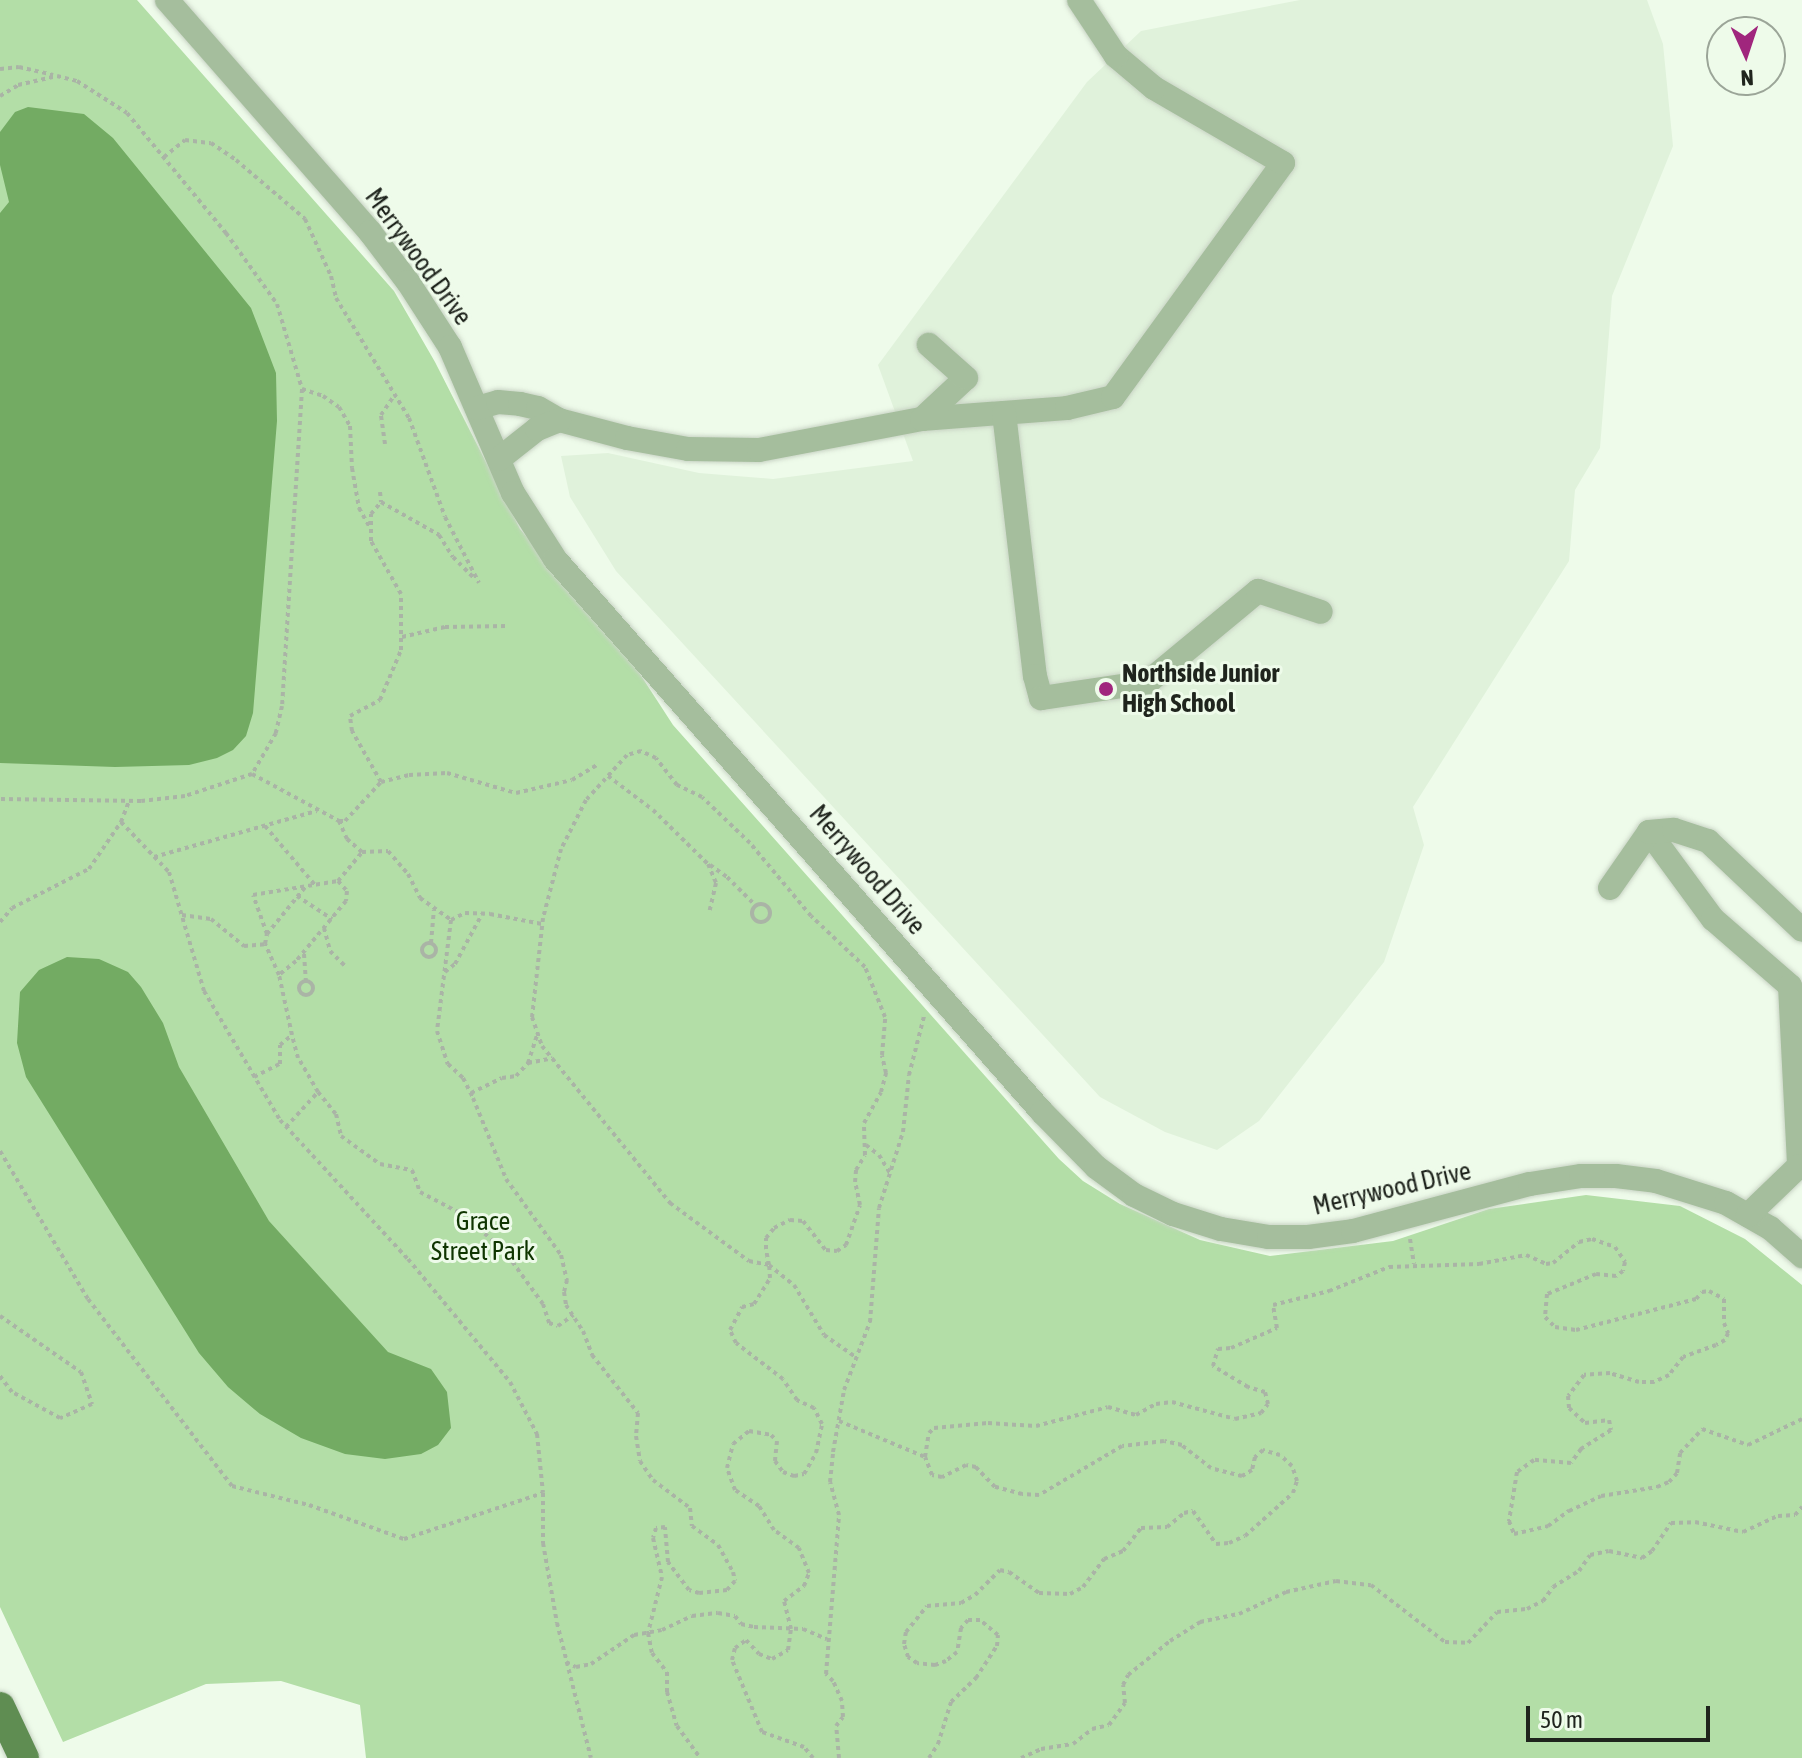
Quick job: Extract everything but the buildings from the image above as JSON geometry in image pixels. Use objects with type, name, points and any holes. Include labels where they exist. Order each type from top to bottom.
[{"type":"main road","points":[[0,1707],[24,1758]]},
{"type":"street","name":"Merrywood Drive","points":[[167,0],[370,232],[450,347],[529,520],[555,559],[1096,1167],[1134,1195],[1195,1222],[1269,1237],[1308,1237],[1353,1231],[1530,1184],[1581,1176],[1656,1181],[1695,1191],[1748,1215],[1802,1256]]},
{"type":"street","points":[[477,408],[498,402],[520,404],[538,408],[559,420],[688,449],[759,450],[922,419],[1067,408],[1113,397],[1283,163],[1154,88],[1116,56],[1079,0]]},
{"type":"street","points":[[922,419],[966,378],[929,345]]},
{"type":"street","points":[[1004,413],[1035,676],[1041,698],[1148,682],[1258,591],[1321,612]]},
{"type":"street","points":[[499,459],[537,429],[559,420]]},
{"type":"street","points":[[1649,832],[1674,830],[1708,841],[1801,930]]},
{"type":"street","points":[[1610,888],[1649,832]]},
{"type":"street","points":[[1649,832],[1713,919],[1790,986],[1799,1166],[1748,1215]]},
{"type":"path","points":[[0,69],[19,67],[77,81],[127,113],[226,233],[277,304],[302,389],[282,706],[276,733],[252,774],[185,796],[129,801],[0,799]]},
{"type":"path","points":[[0,96],[18,85],[57,76]]},
{"type":"path","points":[[164,157],[185,140],[211,143],[236,160],[305,219],[331,276],[336,298],[393,397],[409,418],[445,517],[479,583],[453,557],[439,535],[381,502]]},
{"type":"path","points":[[302,389],[323,396],[339,407],[350,426],[352,468],[359,508],[371,528]]},
{"type":"path","points":[[385,444],[381,415],[393,397]]},
{"type":"path","points":[[380,492],[381,502],[371,514],[371,541],[401,594],[401,650],[380,700],[350,716],[381,782]]},
{"type":"path","points":[[402,637],[445,627],[507,626]]},
{"type":"path","points":[[813,1758],[804,1747],[762,1732],[732,1660],[735,1648],[746,1640],[759,1654],[779,1657],[788,1650],[791,1629],[784,1601],[804,1586],[809,1573],[799,1548],[774,1530],[759,1506],[735,1490],[727,1468],[733,1444],[749,1431],[771,1435],[777,1441],[775,1461],[783,1472],[794,1476],[804,1474],[816,1453],[822,1424],[814,1408],[797,1400],[783,1379],[736,1343],[730,1330],[742,1307],[754,1304],[770,1278],[769,1265],[766,1238],[774,1228],[790,1220],[803,1221],[826,1250],[837,1251],[846,1245],[859,1216],[855,1182],[856,1170],[865,1155],[864,1123],[881,1092],[886,1073],[882,1055],[885,1017],[865,967],[811,916],[750,843],[702,797],[677,785],[656,758],[641,751],[627,755],[574,816],[561,849],[543,924],[532,1017],[542,1046],[670,1203],[749,1261],[769,1265],[794,1285],[824,1335],[854,1356]]},
{"type":"path","points":[[252,774],[339,821],[345,821],[381,782],[409,775],[447,773],[516,793],[572,780],[599,764]]},
{"type":"path","points":[[608,776],[653,810],[755,905]]},
{"type":"path","points":[[0,922],[12,908],[89,869],[121,822],[129,801]]},
{"type":"path","points":[[154,857],[319,810]]},
{"type":"path","points":[[339,821],[347,839],[362,852],[388,851],[408,874],[420,898],[451,920]]},
{"type":"path","points":[[121,822],[169,872],[204,991],[286,1127],[408,1259],[510,1382],[537,1434],[543,1493],[543,1543],[566,1662],[591,1758]]},
{"type":"path","points":[[265,826],[315,885]]},
{"type":"path","points":[[267,934],[253,895],[338,881],[362,852]]},
{"type":"path","points":[[708,864],[716,883],[710,910]]},
{"type":"path","points":[[279,975],[333,920],[346,901],[347,891],[338,881]]},
{"type":"path","points":[[306,886],[267,934],[265,944],[279,975],[298,1058],[318,1092],[336,1114],[341,1136],[380,1164],[412,1170],[420,1192],[460,1213],[503,1249],[543,1304],[549,1323],[558,1326],[573,1315]]},
{"type":"path","points":[[297,896],[333,920]]},
{"type":"path","points":[[761,903],[768,908],[766,921],[754,919],[751,910],[755,905],[761,903]]},
{"type":"path","points":[[431,943],[434,910]]},
{"type":"path","points":[[451,920],[465,913],[543,924]]},
{"type":"path","points":[[445,972],[455,964],[482,914]]},
{"type":"path","points":[[181,915],[211,919],[244,946],[265,944]]},
{"type":"path","points":[[451,920],[437,1031],[448,1064],[471,1093],[506,1179],[520,1203],[552,1239],[561,1255],[567,1280],[564,1292],[566,1305],[592,1355],[638,1413],[636,1436],[640,1461],[653,1480],[690,1508],[692,1526],[718,1545],[733,1572],[735,1581],[727,1590],[689,1590],[668,1562],[665,1527],[656,1528],[653,1538],[662,1577],[648,1633],[652,1653],[667,1672],[667,1692],[677,1726],[700,1758]]},
{"type":"path","points":[[324,928],[330,951],[346,967]]},
{"type":"path","points":[[303,952],[306,981]]},
{"type":"path","points":[[839,1758],[836,1726],[843,1717],[842,1701],[833,1681],[826,1674],[839,1515],[830,1482],[839,1420],[854,1356],[870,1322],[879,1208],[903,1132],[917,1032],[939,994]]},
{"type":"path","points":[[471,1093],[502,1078],[516,1076],[528,1063],[538,1033]]},
{"type":"path","points":[[254,1077],[280,1064],[280,1045],[292,1035]]},
{"type":"path","points":[[528,1063],[553,1058]]},
{"type":"path","points":[[286,1127],[318,1092]]},
{"type":"path","points":[[864,1143],[879,1155],[890,1173]]},
{"type":"path","points":[[0,1151],[88,1299],[232,1486],[309,1505],[404,1539],[543,1493]]},
{"type":"path","points":[[929,1758],[938,1744],[951,1702],[976,1678],[997,1646],[998,1635],[980,1620],[968,1620],[961,1628],[957,1652],[935,1665],[917,1663],[908,1657],[904,1644],[906,1632],[927,1606],[961,1603],[975,1595],[1000,1570],[1009,1572],[1039,1593],[1070,1594],[1083,1587],[1104,1559],[1123,1551],[1141,1528],[1167,1527],[1193,1511],[1216,1544],[1229,1543],[1245,1536],[1293,1493],[1297,1481],[1292,1466],[1280,1455],[1263,1450],[1255,1457],[1252,1470],[1242,1476],[1211,1468],[1182,1445],[1164,1441],[1122,1446],[1039,1495],[1022,1494],[995,1487],[976,1467],[966,1465],[942,1477],[932,1475],[925,1457],[929,1433],[942,1426],[954,1428],[988,1423],[1036,1426],[1108,1407],[1136,1415],[1156,1404],[1172,1402],[1235,1419],[1261,1413],[1268,1404],[1265,1392],[1248,1387],[1213,1366],[1218,1349],[1231,1348],[1277,1328],[1273,1305],[1329,1291],[1389,1267],[1479,1264],[1526,1255],[1546,1264],[1553,1263],[1579,1242],[1592,1239],[1615,1247],[1625,1262],[1623,1271],[1616,1276],[1596,1274],[1547,1294],[1545,1317],[1555,1327],[1576,1330],[1681,1303],[1709,1291],[1724,1299],[1724,1323],[1728,1333],[1725,1340],[1716,1345],[1683,1357],[1669,1375],[1654,1382],[1625,1379],[1610,1373],[1584,1375],[1568,1396],[1569,1408],[1585,1423],[1609,1420],[1611,1430],[1581,1449],[1571,1463],[1550,1464],[1534,1460],[1517,1472],[1509,1521],[1514,1534],[1548,1526],[1569,1511],[1601,1496],[1657,1487],[1669,1482],[1677,1473],[1680,1453],[1702,1429],[1748,1445],[1802,1419]]},
{"type":"path","points":[[0,1316],[81,1372],[92,1404],[60,1418],[12,1392],[0,1376]]},
{"type":"path","points":[[839,1420],[925,1457]]},
{"type":"path","points":[[1021,1758],[1041,1749],[1073,1744],[1092,1729],[1109,1725],[1125,1703],[1123,1685],[1128,1675],[1170,1641],[1200,1622],[1239,1614],[1286,1592],[1336,1581],[1371,1585],[1445,1642],[1468,1643],[1497,1612],[1527,1609],[1543,1601],[1553,1587],[1579,1571],[1590,1555],[1609,1551],[1642,1558],[1652,1551],[1671,1523],[1695,1522],[1743,1532],[1778,1516],[1795,1515],[1802,1507]]},
{"type":"path","points":[[566,1662],[576,1667],[591,1664],[634,1635],[648,1633],[692,1616],[718,1613],[735,1616],[741,1624],[803,1629],[827,1639]]},
{"type":"shaded area","name":"Northside Junior High School","points":[[1300,0],[1647,0],[1663,44],[1673,146],[1612,296],[1600,448],[1575,490],[1569,561],[1413,807],[1424,845],[1384,962],[1259,1121],[1217,1150],[1165,1132],[1100,1097],[616,571],[570,497],[561,456],[608,453],[699,473],[773,479],[913,461],[878,365],[1087,82],[1141,31]]},
{"type":"shaded area","points":[[28,107],[84,114],[113,138],[251,308],[276,373],[277,421],[253,713],[246,736],[233,750],[217,758],[189,765],[115,767],[0,763],[0,213],[9,202],[0,165],[0,132],[15,112]]},
{"type":"shaded area","points":[[67,957],[99,959],[128,972],[141,987],[163,1023],[179,1067],[269,1221],[388,1352],[431,1369],[447,1392],[451,1428],[438,1445],[421,1454],[385,1459],[345,1454],[301,1438],[260,1414],[228,1387],[199,1353],[26,1077],[17,1043],[20,992],[39,970]]},
{"type":"green space","name":"Grace Street Park","points":[[0,0],[137,0],[394,291],[435,362],[520,529],[638,671],[673,725],[1059,1159],[1083,1181],[1120,1204],[1200,1240],[1270,1256],[1393,1241],[1489,1209],[1586,1195],[1680,1206],[1745,1239],[1802,1285],[1802,1758],[366,1758],[360,1705],[281,1681],[206,1684],[63,1742],[0,1607]]},
{"type":"place","name":"Northside Junior High School","points":[[1106,689]]}]
